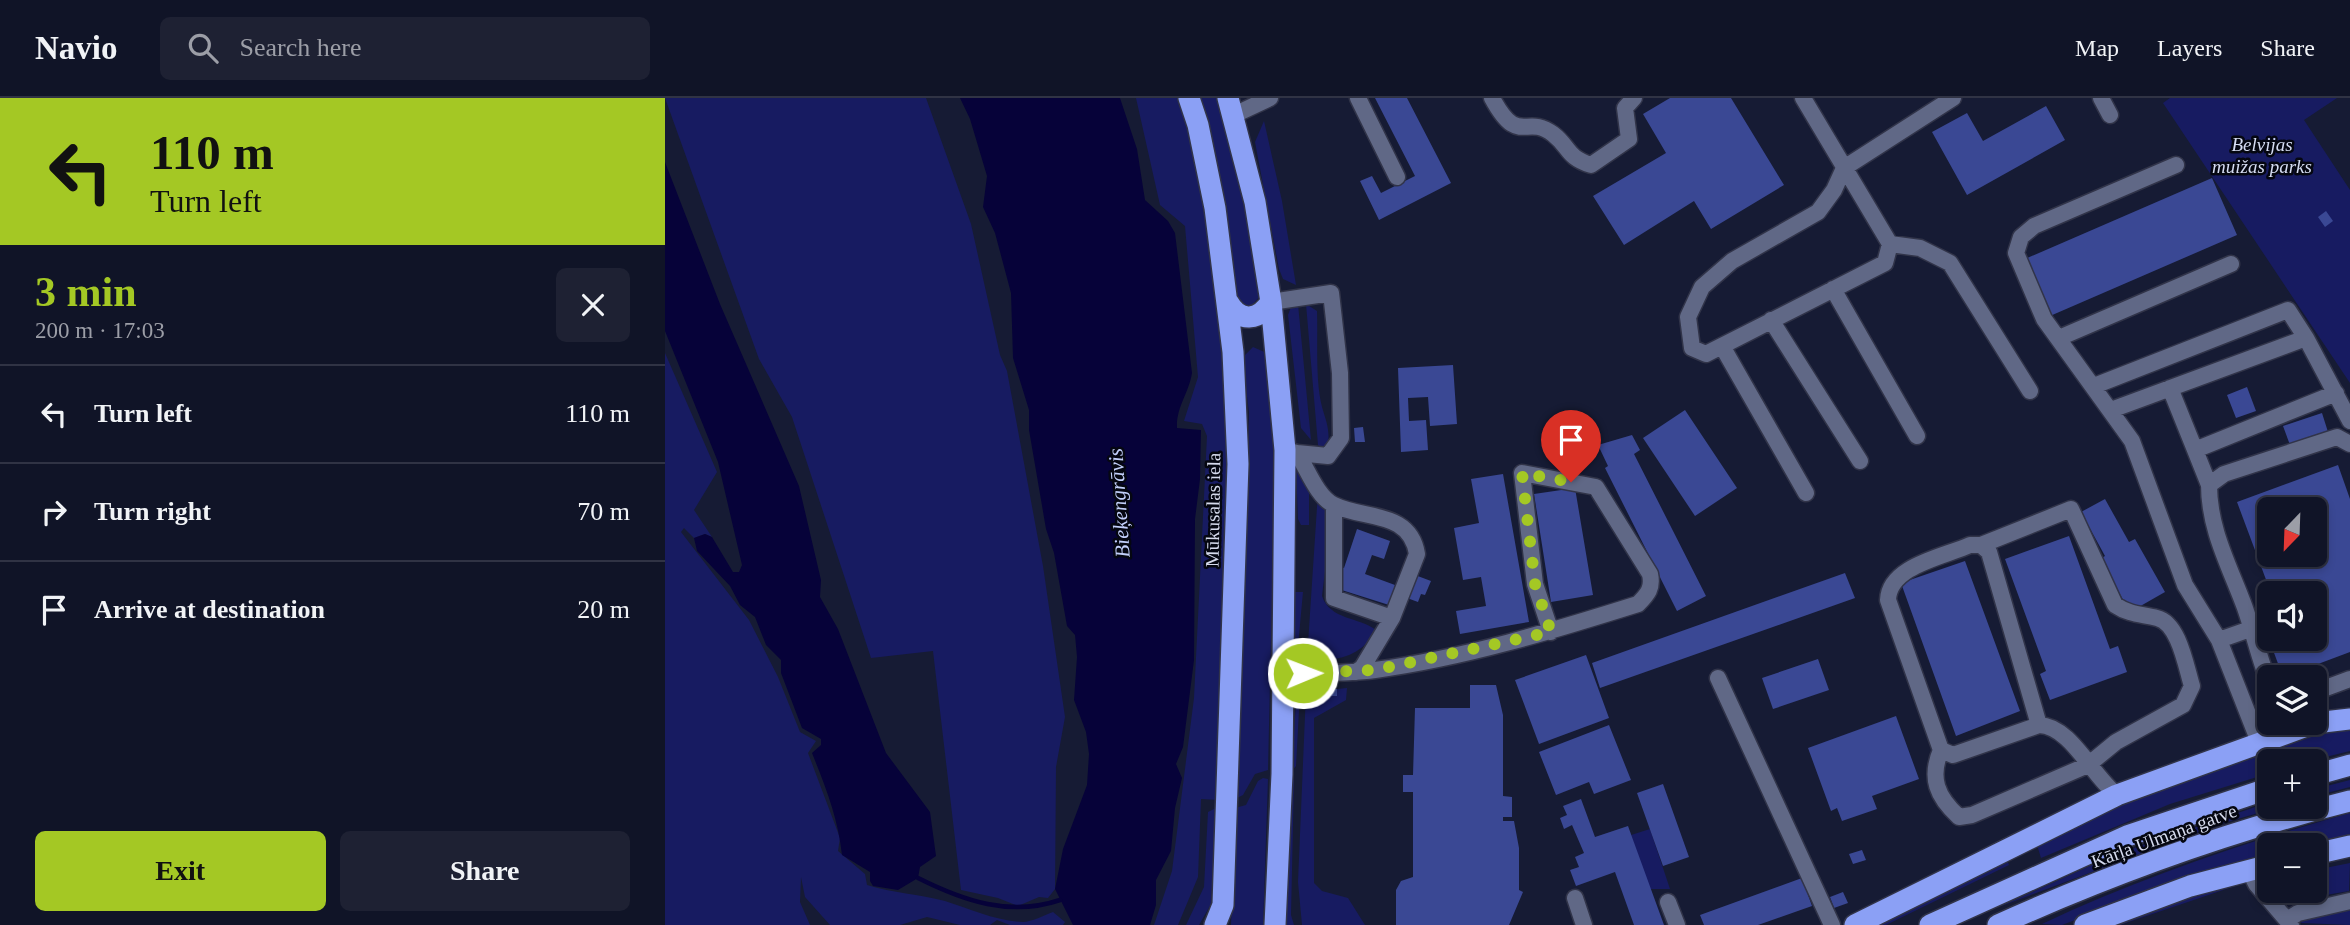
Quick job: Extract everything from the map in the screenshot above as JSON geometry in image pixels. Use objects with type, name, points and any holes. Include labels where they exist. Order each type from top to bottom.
[{"type":"highway","name":"Mūkusalas iela","points":[[1189,98],[1198,125],[1215,208],[1228,302],[1238,464],[1223,905],[1215,925]]},
{"type":"highway","points":[[1231,107],[1255,202],[1272,302],[1291,451],[1275,925]]},
{"type":"highway","points":[[1228,302],[1236,313],[1247,318],[1260,316],[1272,302]]},
{"type":"highway","points":[[2327,722],[2350,719]]},
{"type":"highway","points":[[1854,925],[2117,795],[2275,735]]},
{"type":"highway","points":[[2327,772],[2350,765]]},
{"type":"highway","name":"Kārļa Ulmaņa gatve","points":[[1930,925],[2024,880],[2127,836],[2257,792]]},
{"type":"highway","name":"Kārļa Ulmaņa gatve","points":[[1998,925],[2136,868],[2245,830],[2350,801]]},
{"type":"highway","points":[[2327,851],[2346,847]]},
{"type":"highway","points":[[2085,925],[2190,886],[2257,868]]},
{"type":"street","points":[[1231,107],[1270,98]]},
{"type":"street","points":[[1358,98],[1397,177]]},
{"type":"street","points":[[1492,98],[1503,120],[1519,129],[1541,127],[1555,135],[1575,160],[1591,165],[1629,139],[1625,108],[1634,98]]},
{"type":"street","points":[[1803,98],[1844,168],[1890,244],[1885,263],[1706,354],[1692,348],[1688,317],[1702,288],[1732,261],[1818,212],[1835,190],[1844,168],[1954,98]]},
{"type":"street","points":[[2101,98],[2110,115]]},
{"type":"street","points":[[2176,165],[2034,226],[2021,237],[2016,253],[2044,319],[2132,440],[2185,584],[2219,640],[2259,741]]},
{"type":"street","points":[[1890,244],[1920,248],[1949,262],[2030,391]]},
{"type":"street","points":[[2059,338],[2231,264]]},
{"type":"street","points":[[1833,289],[1917,436]]},
{"type":"street","points":[[1272,302],[1331,293],[1340,373],[1341,438],[1328,456],[1291,451]]},
{"type":"street","points":[[2094,386],[2288,310],[2350,421]]},
{"type":"street","points":[[1771,320],[1860,461]]},
{"type":"street","points":[[2111,410],[2306,338]]},
{"type":"street","points":[[1722,346],[1806,493]]},
{"type":"street","points":[[2169,388],[2209,485],[2209,507],[2226,567],[2263,665]]},
{"type":"street","points":[[2195,450],[2336,394]]},
{"type":"street","points":[[2209,485],[2224,474],[2337,437],[2350,444]]},
{"type":"street","points":[[1291,451],[1320,491],[1334,505],[1386,519],[1400,526],[1413,538],[1417,554],[1392,618],[1362,668],[1356,672]]},
{"type":"street","points":[[1284,674],[1356,672],[1433,660],[1551,632],[1638,604],[1653,584],[1650,574],[1596,486],[1522,473],[1535,584],[1551,632]]},
{"type":"street","points":[[1334,505],[1334,598],[1392,618]]},
{"type":"street","points":[[2071,509],[2115,605],[2129,614],[2161,618],[2171,626],[2192,686],[2189,697],[2183,705],[2116,742],[2088,765],[1972,815],[1959,817],[1944,804],[1936,789],[1935,765],[1941,750],[1888,600],[1888,586],[1898,575],[1970,545],[1981,545],[2071,509]]},
{"type":"street","points":[[1981,545],[1989,554],[2039,724]]},
{"type":"street","points":[[2219,640],[2257,627]]},
{"type":"street","points":[[1718,678],[1832,925]]},
{"type":"street","points":[[2327,688],[2350,679]]},
{"type":"street","points":[[2327,716],[2350,708]]},
{"type":"street","points":[[1941,750],[1953,755],[2039,724],[2050,725],[2072,742],[2103,785],[2117,795]]},
{"type":"street","points":[[1575,898],[1584,925]]},
{"type":"street","points":[[2272,903],[2289,923],[2298,913],[2350,901]]},
{"type":"street","points":[[1668,902],[1677,925]]},
{"type":"green space","points":[[665,98],[926,98],[971,224],[1000,355],[1007,371],[1043,566],[1065,717],[1056,767],[1055,889],[1048,898],[1039,897],[1018,906],[998,898],[961,890],[933,651],[871,658],[792,417],[759,359]]},
{"type":"green space","points":[[1136,98],[1181,98],[1213,249],[1222,326],[1230,455],[1219,800],[1201,799],[1198,877],[1178,925],[1154,925],[1172,871],[1194,698],[1207,436],[1202,424],[1184,421],[1198,377],[1185,226],[1160,205]]},
{"type":"green space","points":[[1200,98],[1218,98],[1248,204],[1262,294],[1252,305],[1243,305],[1236,298],[1230,238]]},
{"type":"green space","name":"Belvijas muižas parks","points":[[2170,98],[2337,98],[2304,120],[2350,190],[2350,383],[2163,103]]},
{"type":"green space","points":[[1264,121],[1282,201],[1296,285],[1283,279],[1279,269],[1255,142]]},
{"type":"green space","points":[[1298,304],[1311,440],[1301,428],[1288,315],[1291,307]]},
{"type":"green space","points":[[1306,304],[1317,311],[1318,385],[1328,434],[1328,445],[1322,449],[1318,445]]},
{"type":"green space","points":[[1253,347],[1269,354],[1275,463],[1268,770],[1255,774],[1243,795],[1235,799],[1249,412],[1242,358]]},
{"type":"green space","points":[[665,353],[717,472],[694,510],[712,537],[705,534],[694,538],[684,528],[681,532],[749,620],[778,677],[800,732],[816,741],[808,753],[840,838],[838,851],[865,874],[867,885],[945,901],[1013,921],[1030,921],[1053,912],[1065,922],[1063,925],[1010,925],[997,920],[990,925],[960,925],[927,917],[900,925],[830,925],[805,897],[801,877],[800,902],[810,925],[665,925]]},
{"type":"green space","points":[[1296,468],[1309,483],[1309,525],[1301,525],[1298,519]]},
{"type":"green space","points":[[1318,492],[1331,521],[1322,596],[1331,610],[1376,630],[1355,652],[1328,660],[1307,659]]},
{"type":"green space","points":[[1294,592],[1303,592],[1297,657],[1290,650]]},
{"type":"green space","points":[[1347,688],[1346,700],[1314,718],[1314,883],[1322,891],[1348,898],[1365,925],[1302,925],[1298,882],[1306,692],[1329,689],[1329,696],[1337,696],[1337,689]]},
{"type":"green space","points":[[1300,692],[1296,766],[1292,771],[1296,701]]},
{"type":"green space","points":[[2350,728],[2350,751],[2327,757],[2327,749],[2265,749],[2311,736],[2327,735],[2327,733]]},
{"type":"green space","points":[[2257,752],[2257,777],[2170,804],[2041,858],[2037,845],[2150,793]]},
{"type":"green space","points":[[1268,779],[1263,925],[1231,925],[1235,808],[1246,805],[1258,781]]},
{"type":"green space","points":[[1291,780],[1294,780],[1291,915],[1294,925],[1284,925]]},
{"type":"green space","points":[[2350,780],[2350,787],[2327,793],[2327,786]]},
{"type":"green space","points":[[2257,806],[2257,813],[2220,824],[1999,907],[2114,855]]},
{"type":"green space","points":[[1216,808],[1211,904],[1199,925],[1186,925],[1204,887],[1208,812]]},
{"type":"green space","points":[[2350,813],[2350,838],[2327,843],[2327,833],[2281,833]]},
{"type":"green space","points":[[1650,829],[1670,889],[1650,889],[1631,835]]},
{"type":"green space","points":[[2257,841],[2257,861],[2130,899],[2062,925],[2042,924],[2117,891]]},
{"type":"green space","points":[[2007,860],[2009,865],[1886,925],[1873,925]]},
{"type":"green space","points":[[2350,863],[2349,891],[2327,895],[2327,868]]},
{"type":"green space","points":[[2235,886],[2120,925],[2110,925],[2213,889]]},
{"type":"green space","points":[[2350,908],[2350,925],[2301,923],[2303,919]]},
{"type":"water","name":"Bieķengrāvis","points":[[960,98],[1120,98],[1137,149],[1145,200],[1168,221],[1175,233],[1192,373],[1177,420],[1177,428],[1201,430],[1200,479],[1195,519],[1194,660],[1183,747],[1176,764],[1182,778],[1175,808],[1171,851],[1156,880],[1156,905],[1150,925],[1073,925],[1055,889],[1063,849],[1087,785],[1089,754],[1086,732],[1074,700],[1077,657],[1075,635],[1067,626],[1054,553],[1046,529],[1029,430],[1029,410],[1013,358],[1011,293],[995,233],[983,207],[987,176],[970,119]]},
{"type":"water","points":[[665,162],[720,304],[799,486],[821,580],[820,597],[838,629],[886,753],[930,812],[936,856],[920,867],[918,878],[898,890],[873,886],[870,872],[842,855],[827,791],[812,753],[821,745],[821,739],[802,728],[781,673],[781,660],[766,645],[755,617],[740,605],[730,586],[697,551],[694,538],[705,534],[712,537],[733,572],[739,572],[742,565],[718,462],[665,331]]},
{"type":"building","points":[[1375,98],[1407,98],[1451,183],[1379,220],[1360,181],[1372,176],[1381,193],[1415,176]]},
{"type":"building","points":[[1670,98],[1731,98],[1784,185],[1711,229],[1694,201],[1624,245],[1593,196],[1666,153],[1643,114]]},
{"type":"building","points":[[2046,106],[2065,140],[1967,195],[1932,132],[1967,113],[1983,141]]},
{"type":"building","points":[[2212,178],[2237,235],[2050,316],[2025,259]]},
{"type":"building","points":[[2326,211],[2333,221],[2325,227],[2318,217]]},
{"type":"building","points":[[1453,365],[1457,424],[1430,426],[1428,397],[1408,398],[1409,421],[1426,420],[1428,450],[1401,452],[1398,368]]},
{"type":"building","points":[[2247,387],[2256,411],[2236,418],[2227,395]]},
{"type":"building","points":[[1685,410],[1737,488],[1695,516],[1643,438]]},
{"type":"building","points":[[2322,413],[2328,432],[2290,445],[2283,426]]},
{"type":"building","points":[[1363,427],[1365,442],[1355,442],[1354,428]]},
{"type":"building","points":[[1632,435],[1640,450],[1634,454],[1706,596],[1677,611],[1605,468],[1608,466],[1598,445]]},
{"type":"building","points":[[2338,465],[2350,499],[2350,652],[2315,665],[2279,665],[2273,651],[2327,651],[2327,581],[2267,581],[2261,567],[2327,567],[2327,497],[2257,497],[2257,556],[2237,502]]},
{"type":"building","points":[[1503,474],[1529,622],[1460,634],[1456,611],[1486,606],[1481,577],[1463,580],[1454,528],[1479,523],[1471,479]]},
{"type":"building","points":[[1575,488],[1593,595],[1551,602],[1534,494]]},
{"type":"building","points":[[2105,499],[2129,542],[2135,539],[2165,592],[2130,612],[2100,559],[2105,556],[2081,512]]},
{"type":"building","points":[[1357,529],[1390,541],[1384,559],[1372,555],[1365,574],[1395,585],[1389,605],[1329,586],[1336,565],[1344,568]]},
{"type":"building","points":[[2069,536],[2110,649],[2118,646],[2127,672],[2050,700],[2040,674],[2046,671],[2005,559]]},
{"type":"building","points":[[1965,561],[2020,711],[1956,736],[1901,583]]},
{"type":"building","points":[[1845,573],[1855,598],[1600,688],[1592,663]]},
{"type":"building","points":[[1415,575],[1431,581],[1425,595],[1421,594],[1418,602],[1407,598]]},
{"type":"building","points":[[1586,655],[1609,718],[1539,744],[1515,680]]},
{"type":"building","points":[[1818,659],[1829,690],[1773,709],[1762,678]]},
{"type":"building","points":[[1470,685],[1496,685],[1503,715],[1503,796],[1512,797],[1512,817],[1503,817],[1503,821],[1514,821],[1519,848],[1519,890],[1523,892],[1509,925],[1396,925],[1396,890],[1401,881],[1413,877],[1413,792],[1403,792],[1403,775],[1413,775],[1415,708],[1470,708]]},
{"type":"building","points":[[1329,689],[1337,689],[1337,696],[1329,696]]},
{"type":"building","points":[[1896,716],[1919,779],[1872,796],[1877,809],[1842,821],[1837,808],[1831,811],[1808,748]]},
{"type":"building","points":[[1609,725],[1631,780],[1594,794],[1589,782],[1556,795],[1539,752]]},
{"type":"building","points":[[1663,784],[1689,857],[1663,866],[1637,793]]},
{"type":"building","points":[[1581,799],[1595,837],[1628,826],[1664,925],[1634,925],[1615,872],[1576,886],[1570,870],[1579,867],[1575,857],[1584,853],[1572,825],[1564,829],[1560,818],[1567,815],[1563,806]]},
{"type":"building","points":[[1862,850],[1866,860],[1853,864],[1849,854]]},
{"type":"building","points":[[1802,878],[1812,906],[1758,925],[1704,925],[1700,915]]},
{"type":"building","points":[[1843,892],[1848,903],[1834,908],[1830,897]]},
{"type":"waterway","points":[[918,878],[970,900],[1005,907],[1041,905],[1060,900]]},
{"type":"route","points":[[1303,673],[1375,670],[1433,660],[1551,632],[1535,584],[1522,473],[1571,482]]}]
